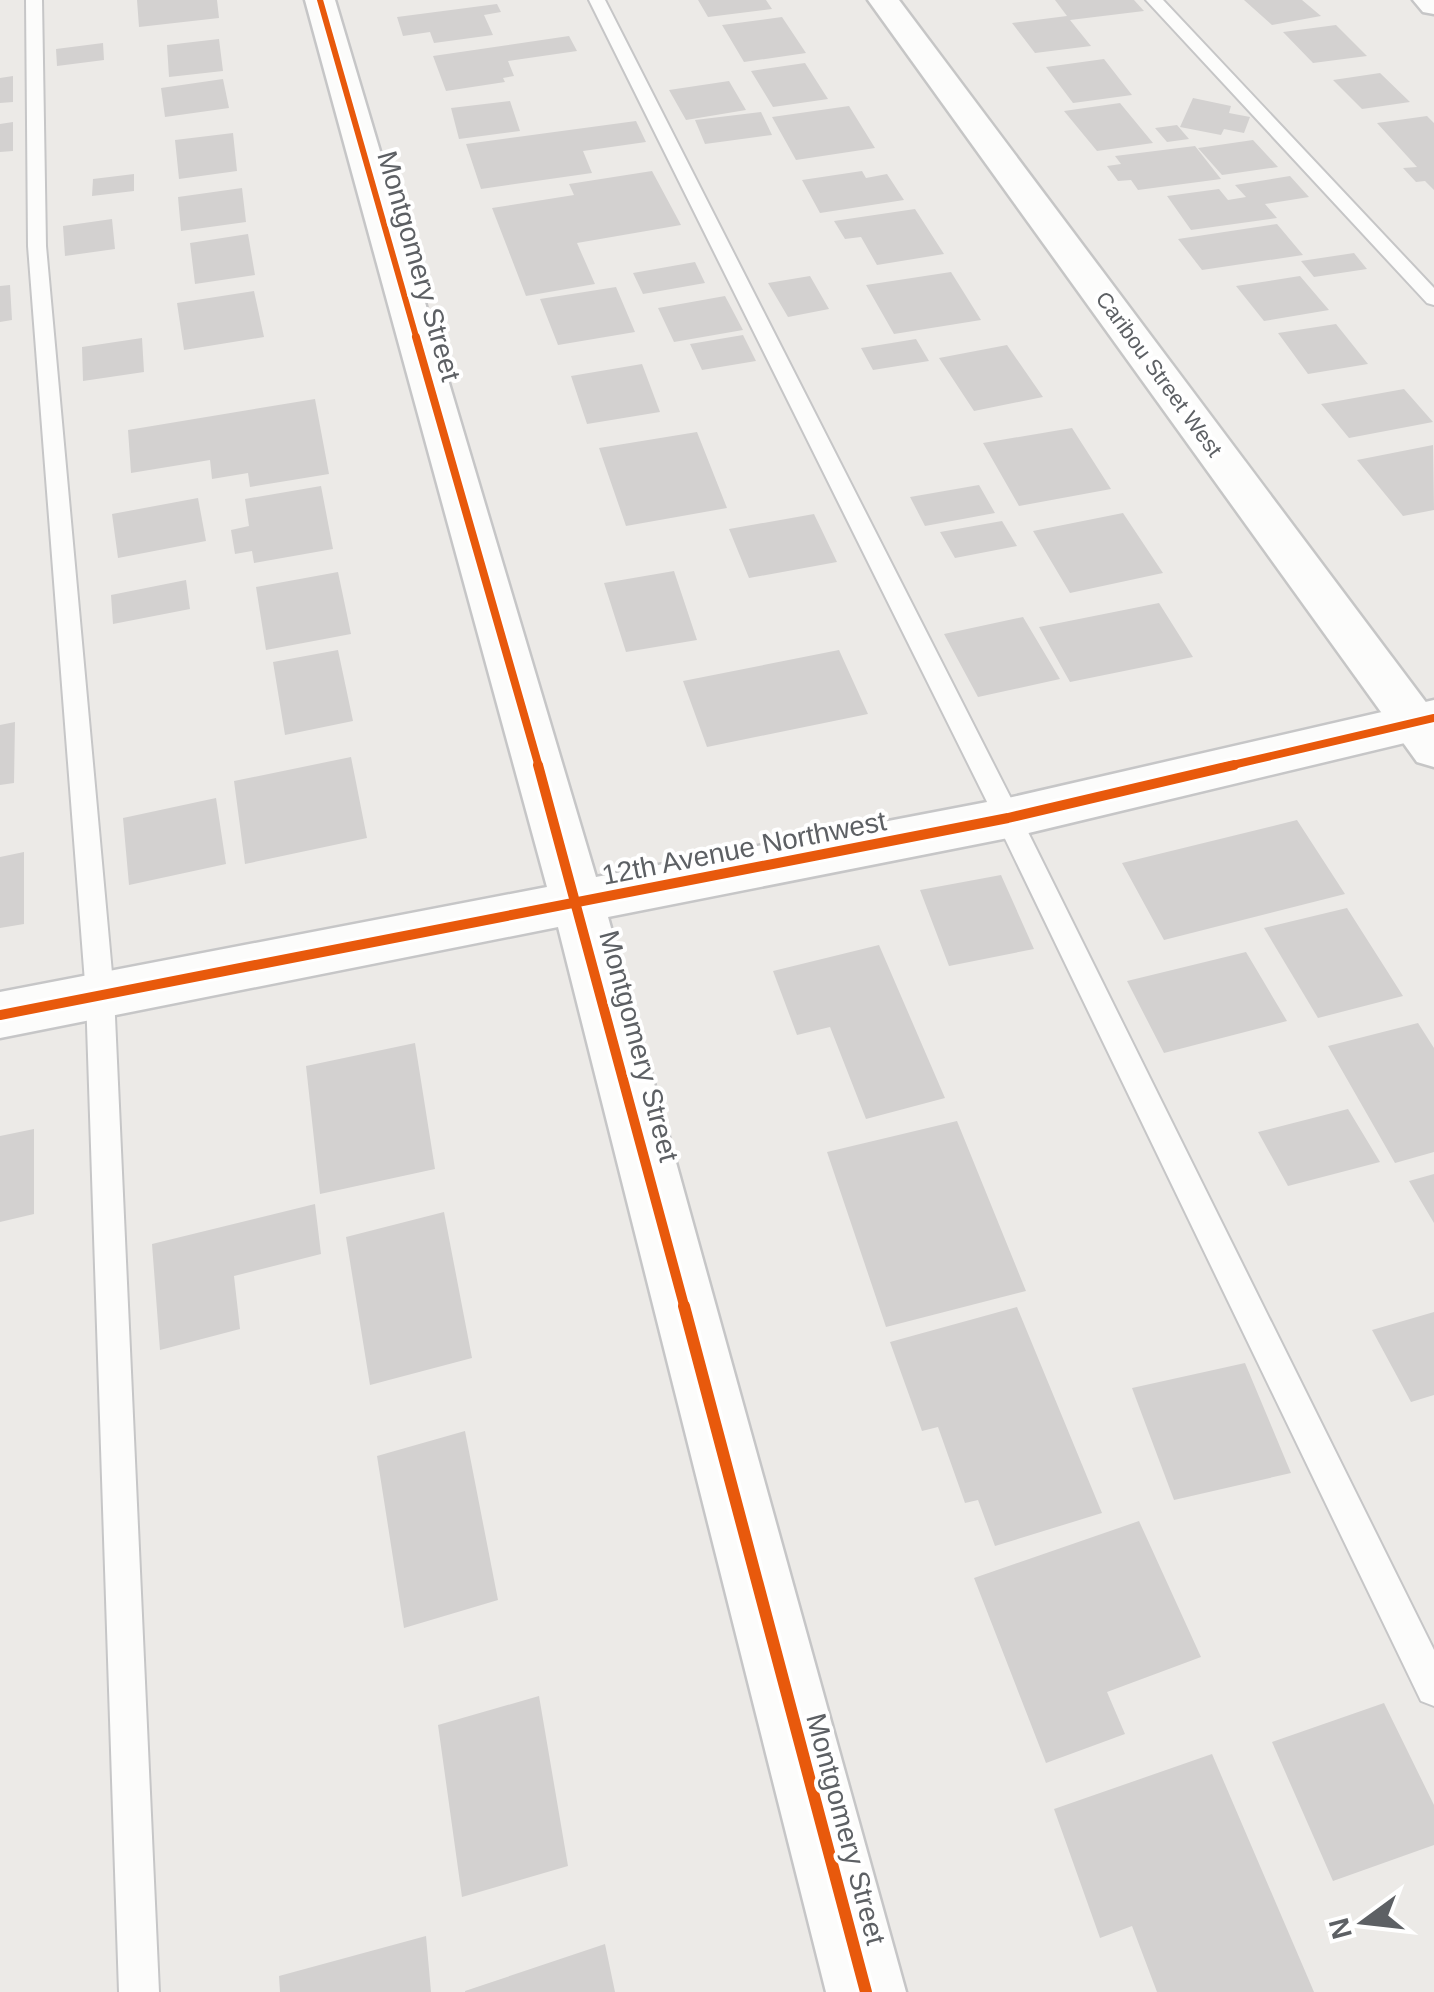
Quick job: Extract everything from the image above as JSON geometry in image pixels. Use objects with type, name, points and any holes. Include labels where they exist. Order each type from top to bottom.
[{"type":"street","name":"Montgomery Street","points":[[320,0],[578,904],[866,1992]]},
{"type":"street","name":"Caribou Street West","points":[[883,0],[1428,729]]},
{"type":"street","points":[[1428,0],[1434,5]]},
{"type":"street","name":"12th Avenue Northwest","points":[[0,1014],[578,904],[1428,729]]},
{"type":"lane","points":[[34,0],[37,246],[100,996],[139,1992]]},
{"type":"lane","points":[[596,0],[1008,818],[1434,1688]]},
{"type":"lane","points":[[1154,0],[1434,298]]},
{"type":"building","points":[[137,0],[217,0],[219,18],[139,27]]},
{"type":"building","points":[[698,0],[766,0],[772,9],[708,17]]},
{"type":"building","points":[[1055,0],[1134,0],[1144,11],[1070,20],[1091,46],[1035,53],[1012,23],[1067,16]]},
{"type":"building","points":[[1244,0],[1302,0],[1321,16],[1272,25]]},
{"type":"building","points":[[497,4],[501,12],[484,15],[493,35],[434,43],[430,32],[403,36],[397,17]]},
{"type":"building","points":[[782,17],[806,53],[744,62],[722,25]]},
{"type":"building","points":[[1336,25],[1367,56],[1313,63],[1283,32]]},
{"type":"building","points":[[569,36],[577,51],[508,61],[514,76],[503,78],[505,82],[446,91],[433,56]]},
{"type":"building","points":[[219,39],[223,71],[169,77],[167,45]]},
{"type":"building","points":[[103,43],[104,60],[57,66],[56,49]]},
{"type":"building","points":[[1104,59],[1132,95],[1073,103],[1046,67]]},
{"type":"building","points":[[805,63],[828,99],[773,107],[751,71]]},
{"type":"building","points":[[1380,73],[1410,102],[1362,109],[1333,80]]},
{"type":"building","points":[[13,76],[13,102],[0,103],[0,78]]},
{"type":"building","points":[[223,79],[229,108],[165,117],[161,88]]},
{"type":"building","points":[[729,81],[746,110],[686,120],[669,90]]},
{"type":"building","points":[[1193,98],[1231,106],[1229,113],[1250,117],[1244,133],[1224,129],[1221,135],[1180,127]]},
{"type":"building","points":[[510,101],[520,131],[459,139],[451,108]]},
{"type":"building","points":[[1120,103],[1153,143],[1097,151],[1064,111]]},
{"type":"building","points":[[849,106],[875,148],[796,160],[772,117]]},
{"type":"building","points":[[761,112],[772,135],[705,144],[695,120]]},
{"type":"building","points":[[1427,116],[1434,123],[1434,190],[1425,181],[1416,182],[1403,168],[1417,167],[1377,123]]},
{"type":"building","points":[[636,121],[646,142],[583,151],[592,173],[481,189],[466,144]]},
{"type":"building","points":[[13,122],[13,151],[0,152],[0,124]]},
{"type":"building","points":[[1177,125],[1189,139],[1167,142],[1155,128]]},
{"type":"building","points":[[233,133],[237,171],[179,179],[175,140]]},
{"type":"building","points":[[1253,140],[1278,167],[1222,175],[1198,148]]},
{"type":"building","points":[[1195,146],[1221,179],[1138,190],[1131,180],[1118,181],[1107,166],[1121,164],[1115,156]]},
{"type":"building","points":[[652,171],[681,225],[577,243],[595,284],[526,296],[492,208],[574,195],[569,184]]},
{"type":"building","points":[[862,171],[866,178],[887,174],[904,200],[820,213],[802,180]]},
{"type":"building","points":[[134,174],[134,191],[92,196],[93,179]]},
{"type":"building","points":[[1290,176],[1309,197],[1265,204],[1277,218],[1191,230],[1167,196],[1219,189],[1228,200],[1246,197],[1235,185]]},
{"type":"building","points":[[242,188],[246,222],[181,231],[178,197]]},
{"type":"building","points":[[915,209],[944,254],[877,265],[861,237],[845,239],[834,221]]},
{"type":"building","points":[[112,219],[115,249],[65,256],[63,226]]},
{"type":"building","points":[[1277,224],[1303,255],[1202,270],[1178,239]]},
{"type":"building","points":[[248,234],[255,275],[195,284],[190,243]]},
{"type":"building","points":[[1354,253],[1367,269],[1314,277],[1301,261]]},
{"type":"building","points":[[695,262],[705,283],[643,294],[633,273]]},
{"type":"building","points":[[951,272],[981,320],[894,334],[866,285]]},
{"type":"building","points":[[810,276],[829,309],[788,317],[768,283]]},
{"type":"building","points":[[1300,276],[1329,310],[1264,321],[1236,286]]},
{"type":"building","points":[[10,285],[12,320],[0,322],[0,286]]},
{"type":"building","points":[[616,287],[635,332],[558,345],[540,299]]},
{"type":"building","points":[[254,291],[264,337],[184,350],[177,303]]},
{"type":"building","points":[[725,296],[743,330],[674,342],[658,308]]},
{"type":"building","points":[[1336,324],[1368,364],[1308,374],[1278,333]]},
{"type":"building","points":[[743,335],[756,361],[702,370],[690,344]]},
{"type":"building","points":[[142,338],[144,372],[83,381],[82,347]]},
{"type":"building","points":[[916,339],[929,361],[873,370],[861,348]]},
{"type":"building","points":[[1007,345],[1043,397],[974,411],[939,358]]},
{"type":"building","points":[[642,364],[660,412],[587,424],[571,376]]},
{"type":"building","points":[[1404,389],[1433,422],[1349,438],[1321,404]]},
{"type":"building","points":[[315,399],[329,474],[250,487],[248,473],[212,479],[210,460],[131,473],[128,430]]},
{"type":"building","points":[[1072,428],[1111,489],[1019,506],[983,443]]},
{"type":"building","points":[[697,432],[727,508],[626,526],[599,448]]},
{"type":"building","points":[[1433,445],[1434,510],[1403,516],[1357,460]]},
{"type":"building","points":[[979,485],[995,513],[925,526],[910,497]]},
{"type":"building","points":[[321,486],[333,549],[254,563],[252,551],[235,554],[231,530],[249,526],[245,499]]},
{"type":"building","points":[[198,498],[206,541],[118,558],[112,514]]},
{"type":"building","points":[[1123,513],[1163,573],[1070,593],[1033,531]]},
{"type":"building","points":[[814,514],[837,562],[749,578],[729,529]]},
{"type":"building","points":[[1002,521],[1017,546],[955,558],[940,532]]},
{"type":"building","points":[[674,571],[697,640],[626,652],[604,583]]},
{"type":"building","points":[[338,572],[351,634],[266,650],[256,587]]},
{"type":"building","points":[[186,580],[190,609],[113,624],[111,595]]},
{"type":"building","points":[[1159,603],[1193,657],[1070,682],[1039,627]]},
{"type":"building","points":[[1023,617],[1060,679],[978,697],[944,634]]},
{"type":"building","points":[[338,650],[353,721],[285,735],[273,662]]},
{"type":"building","points":[[839,650],[868,714],[707,747],[683,681]]},
{"type":"building","points":[[15,722],[14,783],[0,785],[0,725]]},
{"type":"building","points":[[351,757],[367,838],[245,864],[234,781]]},
{"type":"building","points":[[216,798],[226,864],[129,885],[123,818]]},
{"type":"building","points":[[1297,820],[1345,894],[1164,940],[1122,863]]},
{"type":"building","points":[[24,852],[24,924],[0,928],[0,857]]},
{"type":"building","points":[[1001,875],[1034,949],[949,966],[920,890]]},
{"type":"building","points":[[1347,908],[1403,996],[1318,1018],[1264,928]]},
{"type":"building","points":[[879,945],[945,1098],[866,1119],[830,1027],[797,1035],[773,971]]},
{"type":"building","points":[[1246,952],[1287,1021],[1164,1053],[1127,981]]},
{"type":"building","points":[[1418,1023],[1434,1048],[1434,1152],[1395,1163],[1328,1046]]},
{"type":"building","points":[[415,1043],[435,1169],[320,1194],[306,1066]]},
{"type":"building","points":[[1348,1109],[1380,1162],[1288,1186],[1258,1132]]},
{"type":"building","points":[[957,1121],[1026,1291],[886,1327],[827,1152]]},
{"type":"building","points":[[34,1129],[34,1214],[0,1222],[0,1136]]},
{"type":"building","points":[[1434,1174],[1434,1223],[1409,1181]]},
{"type":"building","points":[[315,1204],[321,1254],[234,1276],[240,1329],[160,1350],[152,1244]]},
{"type":"building","points":[[444,1212],[472,1358],[370,1385],[346,1237]]},
{"type":"building","points":[[1017,1307],[1102,1513],[995,1546],[978,1500],[965,1503],[938,1427],[922,1431],[890,1342]]},
{"type":"building","points":[[1434,1312],[1434,1395],[1411,1402],[1372,1330]]},
{"type":"building","points":[[1245,1363],[1291,1473],[1174,1500],[1132,1388]]},
{"type":"building","points":[[465,1431],[498,1600],[404,1628],[377,1456]]},
{"type":"building","points":[[1139,1521],[1201,1657],[1107,1692],[1125,1734],[1046,1763],[974,1578]]},
{"type":"building","points":[[539,1696],[568,1866],[462,1897],[438,1725]]},
{"type":"building","points":[[1384,1703],[1434,1805],[1434,1845],[1333,1881],[1272,1742]]},
{"type":"building","points":[[1212,1754],[1314,1992],[1157,1992],[1132,1926],[1100,1938],[1054,1809]]},
{"type":"building","points":[[426,1936],[431,1992],[280,1992],[279,1976]]},
{"type":"building","points":[[605,1944],[615,1992],[465,1992],[465,1991]]},
{"type":"cycle path","points":[[320,0],[578,904],[866,1992]]},
{"type":"cycle path","points":[[0,1015],[1008,818],[1434,718]]}]
